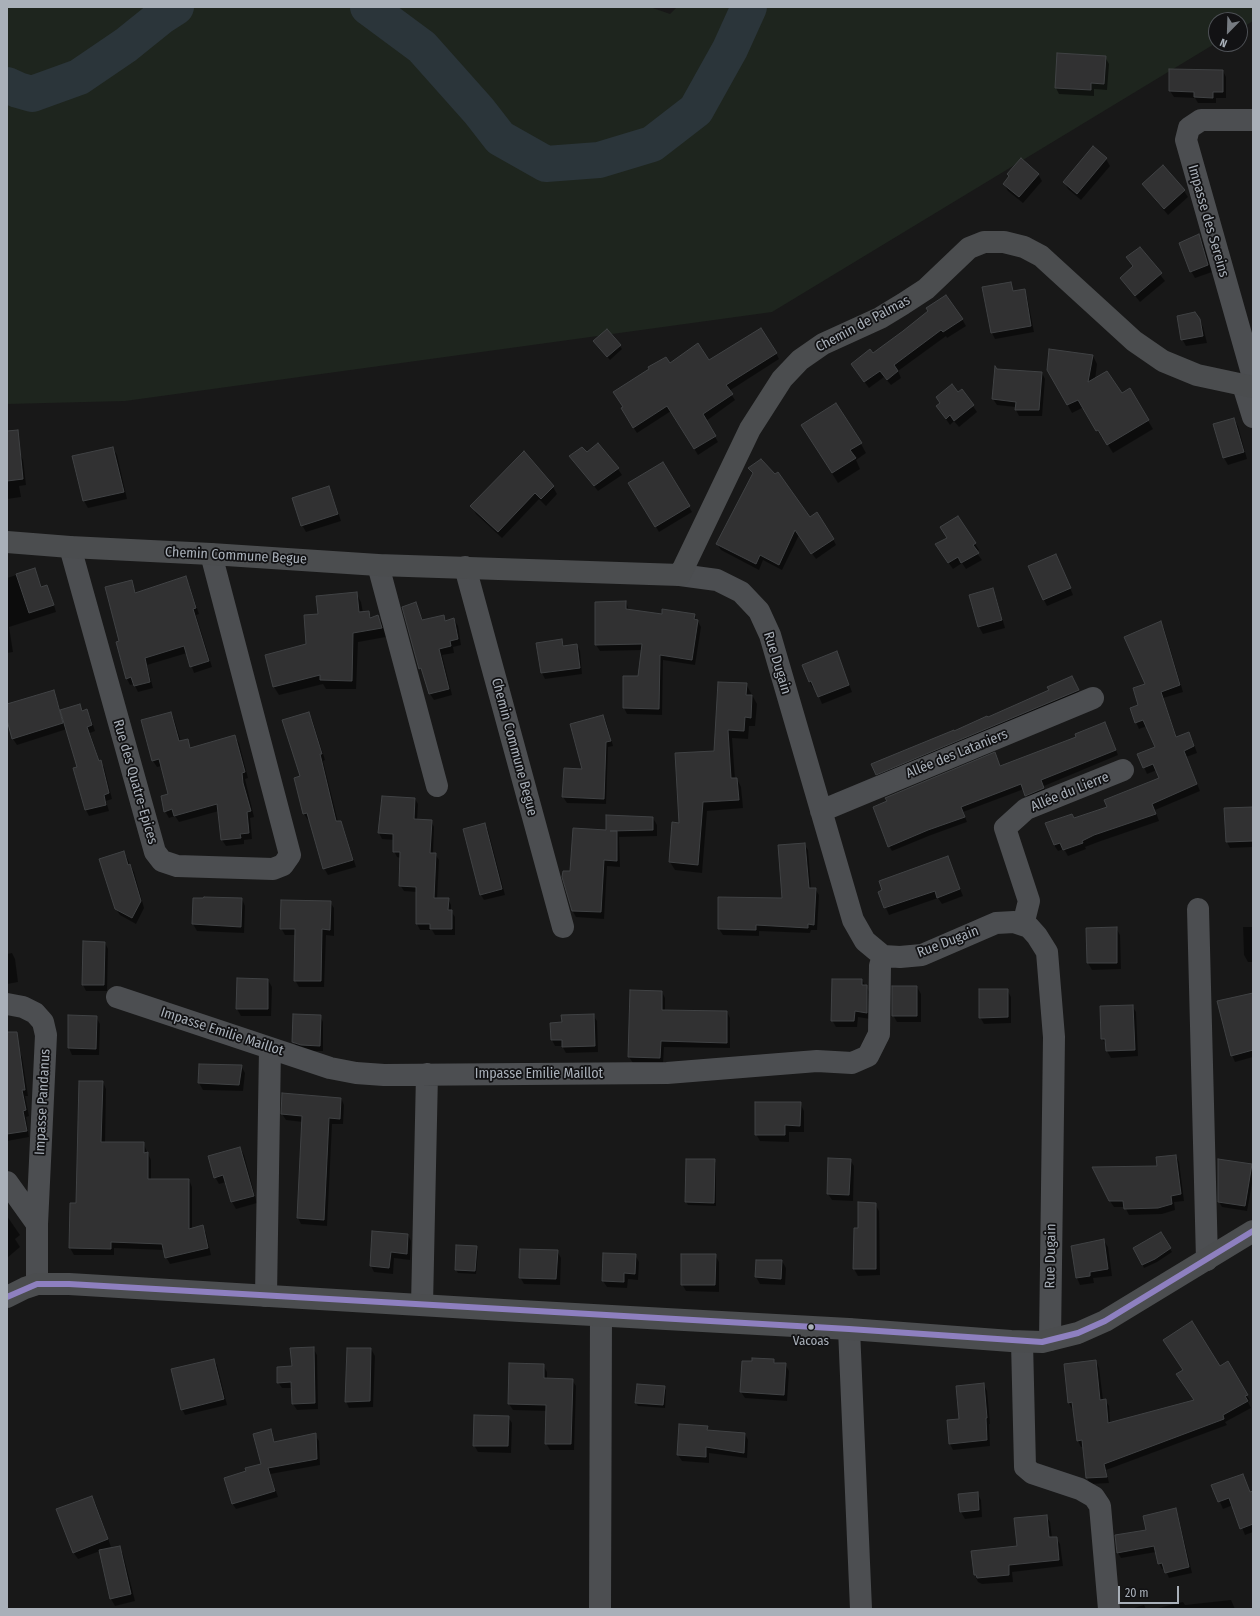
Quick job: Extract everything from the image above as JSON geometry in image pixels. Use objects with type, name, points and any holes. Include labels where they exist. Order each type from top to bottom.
[{"type":"street","name":"Impasse des Sereins","points":[[1253,120],[1201,120],[1189,128],[1186,140],[1250,383],[1253,417]]},
{"type":"street","name":"Chemin de Palmas","points":[[680,575],[750,429],[782,379],[800,360],[823,344],[880,318],[926,289],[969,248],[984,242],[1004,242],[1024,247],[1041,256],[1134,341],[1162,361],[1197,375],[1250,383]]},
{"type":"street","name":"Chemin Commune Begue","points":[[7,542],[378,565],[680,575]]},
{"type":"street","name":"Rue des Quatre-Epices","points":[[70,547],[155,852],[162,861],[177,866],[273,869],[283,866],[290,855],[211,554]]},
{"type":"street","points":[[378,565],[437,786]]},
{"type":"street","name":"Chemin Commune Begue","points":[[465,567],[563,927]]},
{"type":"street","name":"Rue Dugain","points":[[680,575],[717,580],[741,592],[759,611],[770,635],[853,920],[866,941],[883,956],[900,957],[922,954],[996,923],[1014,922],[1029,927],[1037,936],[1047,952],[1054,1037],[1050,1340]]},
{"type":"street","name":"Allée des Lataniers","points":[[821,811],[1093,698]]},
{"type":"street","name":"Allée du Lierre","points":[[1023,925],[1029,901],[1005,828],[1026,809],[1123,770]]},
{"type":"street","points":[[1198,909],[1207,1260]]},
{"type":"street","name":"Impasse Emilie Maillot","points":[[117,997],[330,1068],[356,1073],[384,1075],[667,1073],[817,1062],[852,1063],[868,1056],[879,1034],[880,966],[883,956]]},
{"type":"street","name":"Impasse Pandanus","points":[[7,1004],[23,1006],[35,1012],[43,1022],[46,1035],[37,1224],[37,1284]]},
{"type":"street","points":[[266,1296],[270,1048]]},
{"type":"street","points":[[422,1305],[427,1074]]},
{"type":"street","points":[[7,1182],[37,1224]]},
{"type":"street","points":[[7,1297],[37,1284],[69,1284],[601,1316],[849,1329],[1022,1342],[1050,1340],[1078,1333],[1105,1321],[1253,1231]]},
{"type":"street","points":[[600,1609],[601,1316]]},
{"type":"street","points":[[849,1329],[861,1609]]},
{"type":"street","points":[[1022,1342],[1025,1467],[1032,1473],[1080,1489],[1094,1497],[1100,1506],[1108,1609]]},
{"type":"shaded area","points":[[7,7],[650,7],[670,14],[677,7],[1253,7],[1253,21],[1248,24],[1248,12],[1208,12],[1208,48],[772,312],[125,401],[7,404]]},
{"type":"building","points":[[1057,53],[1106,56],[1104,84],[1091,83],[1091,90],[1055,88]]},
{"type":"building","points":[[1169,69],[1223,70],[1223,92],[1213,92],[1213,98],[1194,97],[1194,92],[1169,91]]},
{"type":"building","points":[[1093,146],[1107,158],[1077,194],[1063,182]]},
{"type":"building","points":[[1021,158],[1039,174],[1019,197],[1003,184],[1009,176],[1007,174]]},
{"type":"building","points":[[1163,165],[1185,190],[1164,209],[1142,184]]},
{"type":"building","points":[[1199,234],[1208,265],[1190,272],[1179,243]]},
{"type":"building","points":[[1140,247],[1162,273],[1135,296],[1120,278],[1133,266],[1126,257]]},
{"type":"building","points":[[1011,282],[1013,291],[1025,289],[1031,326],[991,333],[982,287]]},
{"type":"building","points":[[946,295],[963,319],[943,332],[941,330],[894,365],[898,371],[887,380],[880,371],[864,382],[851,364],[870,349],[873,353],[928,311],[926,308]]},
{"type":"building","points":[[1195,312],[1200,319],[1203,336],[1181,340],[1177,316]]},
{"type":"building","points":[[761,328],[777,353],[726,385],[733,394],[703,414],[716,436],[694,449],[667,406],[633,428],[621,408],[623,407],[613,392],[649,369],[648,367],[666,357],[670,363],[698,343],[709,360]]},
{"type":"building","points":[[607,329],[621,345],[607,357],[593,341]]},
{"type":"building","points":[[1049,349],[1093,355],[1088,382],[1107,371],[1122,393],[1130,388],[1149,420],[1107,445],[1098,430],[1096,431],[1078,400],[1067,405],[1047,370]]},
{"type":"building","points":[[995,366],[997,369],[1042,372],[1039,410],[1015,410],[1016,402],[992,399]]},
{"type":"building","points":[[952,384],[958,392],[962,389],[974,405],[954,421],[950,415],[946,419],[936,406],[940,403],[936,397]]},
{"type":"building","points":[[836,403],[862,443],[850,450],[856,458],[832,473],[801,425]]},
{"type":"building","points":[[1234,418],[1244,452],[1223,458],[1213,424]]},
{"type":"building","points":[[18,430],[23,479],[7,481],[7,431]]},
{"type":"building","points":[[598,443],[619,468],[594,486],[569,456],[582,447],[587,452]]},
{"type":"building","points":[[113,447],[124,492],[83,501],[72,456]]},
{"type":"building","points":[[524,451],[554,486],[541,499],[535,493],[498,532],[470,506]]},
{"type":"building","points":[[761,459],[775,474],[778,472],[810,517],[817,512],[834,539],[811,554],[795,530],[779,565],[760,555],[756,564],[716,544],[753,473],[748,468]]},
{"type":"building","points":[[663,462],[690,506],[655,527],[628,483]]},
{"type":"building","points":[[329,486],[338,514],[301,526],[292,498]]},
{"type":"building","points":[[958,516],[976,543],[973,545],[979,553],[961,563],[958,557],[948,563],[935,544],[947,538],[940,527]]},
{"type":"building","points":[[1056,554],[1071,588],[1043,600],[1028,566]]},
{"type":"building","points":[[35,568],[41,587],[47,585],[54,605],[29,613],[16,574]]},
{"type":"building","points":[[186,576],[196,608],[193,609],[209,661],[190,667],[184,646],[145,658],[150,682],[134,686],[131,677],[126,679],[116,642],[119,641],[105,587],[132,580],[135,593]]},
{"type":"building","points":[[993,588],[1002,620],[978,627],[969,595]]},
{"type":"building","points":[[357,592],[359,612],[369,611],[370,618],[378,615],[382,628],[353,633],[352,681],[320,680],[320,675],[273,687],[265,655],[306,644],[304,615],[318,614],[316,596]]},
{"type":"building","points":[[626,601],[626,609],[662,614],[662,609],[695,614],[694,619],[698,620],[692,660],[660,655],[659,709],[623,708],[623,676],[638,676],[642,644],[595,645],[595,602]]},
{"type":"building","points":[[416,602],[422,620],[444,615],[445,621],[454,618],[458,639],[450,641],[451,646],[439,649],[449,689],[429,694],[421,668],[419,669],[402,607]]},
{"type":"building","points":[[1161,621],[1180,685],[1161,692],[1176,737],[1189,732],[1194,746],[1184,751],[1197,784],[1152,804],[1156,814],[1094,835],[1082,841],[1083,843],[1063,850],[1060,843],[1054,845],[1045,823],[1072,814],[1074,818],[1107,807],[1104,800],[1159,778],[1153,764],[1143,768],[1137,754],[1155,747],[1143,720],[1135,723],[1130,708],[1138,705],[1133,688],[1145,684],[1124,637]]},
{"type":"building","points":[[562,639],[563,646],[577,644],[580,668],[541,673],[536,643]]},
{"type":"building","points":[[837,651],[849,685],[818,697],[811,681],[809,682],[802,665]]},
{"type":"building","points":[[1072,676],[1079,690],[876,775],[871,764],[954,731],[987,716],[988,717],[1049,690],[1047,687]]},
{"type":"building","points":[[718,682],[747,683],[746,695],[752,695],[751,718],[745,717],[744,731],[728,730],[731,778],[737,778],[739,800],[703,802],[698,865],[669,862],[672,822],[679,823],[675,753],[714,751]]},
{"type":"building","points":[[54,690],[63,723],[12,739],[7,720],[7,704]]},
{"type":"building","points":[[80,704],[82,711],[87,709],[92,725],[87,727],[99,761],[101,760],[109,793],[104,795],[106,805],[85,810],[73,768],[77,767],[60,710]]},
{"type":"building","points":[[171,712],[179,741],[188,739],[190,748],[235,735],[245,772],[242,773],[243,783],[251,811],[247,812],[249,833],[240,834],[241,838],[221,840],[217,804],[174,816],[172,809],[164,812],[161,796],[168,794],[159,759],[152,761],[141,720]]},
{"type":"building","points":[[309,712],[322,754],[320,754],[336,821],[341,821],[353,860],[323,869],[307,813],[303,814],[294,778],[300,776],[282,720]]},
{"type":"building","points":[[603,715],[611,741],[606,742],[604,799],[562,797],[564,768],[582,769],[570,724]]},
{"type":"building","points":[[1105,722],[1116,750],[1041,780],[1044,788],[1025,796],[1021,784],[961,807],[965,817],[928,830],[888,847],[873,807],[887,801],[885,798],[995,752],[1000,766],[1076,737],[1075,734]]},
{"type":"building","points":[[382,796],[415,798],[414,819],[432,820],[430,853],[436,853],[434,898],[449,898],[448,910],[452,910],[452,929],[430,929],[430,924],[416,924],[416,887],[399,886],[400,852],[393,852],[393,834],[378,833]]},
{"type":"building","points":[[1253,807],[1253,841],[1226,842],[1224,808]]},
{"type":"building","points":[[606,815],[653,817],[653,830],[610,831],[617,831],[617,861],[604,860],[601,912],[572,911],[562,877],[563,871],[570,871],[573,828],[606,830]]},
{"type":"building","points":[[485,823],[502,889],[480,895],[463,829]]},
{"type":"building","points":[[805,843],[809,888],[816,888],[814,925],[808,924],[808,928],[756,925],[756,930],[718,929],[718,897],[782,898],[778,845]]},
{"type":"building","points":[[124,851],[128,865],[130,864],[141,901],[132,918],[115,909],[99,859]]},
{"type":"building","points":[[948,856],[960,889],[937,898],[935,891],[884,908],[878,892],[882,890],[879,881]]},
{"type":"building","points":[[193,898],[242,898],[241,927],[192,924]]},
{"type":"building","points":[[281,900],[331,901],[330,930],[322,929],[321,981],[294,981],[295,929],[280,929]]},
{"type":"building","points":[[1117,927],[1117,963],[1087,963],[1086,928]]},
{"type":"building","points":[[83,941],[105,942],[104,985],[82,985]]},
{"type":"building","points":[[237,978],[268,979],[268,1009],[236,1009]]},
{"type":"building","points":[[832,979],[862,979],[862,985],[867,985],[867,1013],[855,1011],[854,1021],[831,1021]]},
{"type":"building","points":[[892,986],[917,986],[917,1016],[892,1016]]},
{"type":"building","points":[[979,989],[1008,989],[1008,1017],[979,1018]]},
{"type":"building","points":[[630,990],[662,991],[662,1010],[727,1011],[727,1043],[661,1041],[660,1058],[628,1057]]},
{"type":"building","points":[[1253,993],[1253,1050],[1231,1056],[1217,1001]]},
{"type":"building","points":[[1133,1005],[1135,1050],[1106,1051],[1105,1039],[1101,1039],[1100,1006]]},
{"type":"building","points":[[293,1014],[321,1015],[320,1046],[301,1045],[292,1042]]},
{"type":"building","points":[[594,1014],[595,1046],[562,1047],[562,1040],[551,1040],[550,1023],[562,1022],[561,1015]]},
{"type":"building","points":[[68,1015],[97,1016],[96,1049],[68,1048]]},
{"type":"building","points":[[7,1032],[17,1032],[25,1090],[22,1090],[26,1110],[23,1111],[27,1131],[7,1134]]},
{"type":"building","points":[[199,1064],[242,1065],[239,1085],[198,1083]]},
{"type":"building","points":[[79,1081],[103,1081],[101,1142],[144,1142],[144,1153],[148,1152],[148,1179],[189,1179],[189,1229],[203,1225],[208,1248],[165,1258],[162,1244],[111,1242],[111,1249],[69,1248],[70,1203],[76,1203]]},
{"type":"building","points":[[282,1093],[341,1098],[340,1119],[329,1118],[324,1220],[297,1218],[302,1116],[281,1114]]},
{"type":"building","points":[[755,1102],[801,1102],[800,1126],[785,1125],[785,1135],[755,1135]]},
{"type":"building","points":[[240,1147],[254,1196],[231,1202],[223,1175],[214,1178],[208,1156]]},
{"type":"building","points":[[1176,1155],[1181,1194],[1171,1196],[1172,1204],[1158,1208],[1124,1209],[1123,1201],[1109,1201],[1092,1167],[1157,1166],[1156,1157]]},
{"type":"building","points":[[828,1158],[851,1159],[849,1195],[827,1194]]},
{"type":"building","points":[[686,1159],[715,1159],[714,1203],[685,1202]]},
{"type":"building","points":[[1218,1159],[1252,1164],[1245,1206],[1218,1202]]},
{"type":"building","points":[[858,1202],[876,1203],[876,1269],[853,1269],[854,1228],[858,1228]]},
{"type":"building","points":[[372,1231],[408,1234],[407,1254],[391,1252],[389,1268],[370,1266]]},
{"type":"building","points":[[1161,1232],[1171,1248],[1155,1259],[1142,1265],[1133,1248]]},
{"type":"building","points":[[1104,1239],[1108,1269],[1090,1272],[1090,1276],[1076,1278],[1071,1246]]},
{"type":"building","points":[[456,1245],[477,1246],[475,1271],[455,1270]]},
{"type":"building","points":[[520,1249],[558,1250],[556,1279],[519,1278]]},
{"type":"building","points":[[603,1253],[636,1254],[635,1274],[624,1273],[624,1282],[602,1281]]},
{"type":"building","points":[[681,1254],[716,1254],[715,1285],[681,1285]]},
{"type":"building","points":[[756,1260],[782,1260],[781,1279],[755,1277]]},
{"type":"building","points":[[1192,1321],[1220,1366],[1228,1361],[1248,1395],[1245,1396],[1248,1401],[1223,1415],[1224,1419],[1104,1464],[1107,1477],[1086,1478],[1082,1440],[1077,1441],[1072,1402],[1068,1403],[1064,1364],[1096,1360],[1100,1400],[1106,1399],[1108,1423],[1194,1400],[1176,1374],[1183,1370],[1163,1340]]},
{"type":"building","points":[[314,1347],[315,1403],[292,1404],[291,1382],[277,1383],[277,1367],[292,1366],[290,1348]]},
{"type":"building","points":[[347,1348],[371,1348],[370,1401],[345,1402]]},
{"type":"building","points":[[752,1358],[774,1359],[774,1363],[786,1363],[784,1395],[740,1392],[742,1361],[752,1361]]},
{"type":"building","points":[[214,1359],[224,1399],[181,1410],[171,1369]]},
{"type":"building","points":[[509,1363],[544,1364],[544,1378],[573,1379],[571,1444],[545,1444],[546,1405],[508,1404]]},
{"type":"building","points":[[984,1383],[987,1440],[949,1444],[947,1420],[959,1419],[956,1386]]},
{"type":"building","points":[[637,1384],[665,1386],[663,1405],[635,1403]]},
{"type":"building","points":[[474,1415],[509,1416],[508,1446],[473,1446]]},
{"type":"building","points":[[679,1424],[708,1426],[707,1430],[745,1433],[744,1453],[706,1447],[706,1457],[677,1455]]},
{"type":"building","points":[[271,1429],[274,1442],[316,1433],[317,1459],[268,1468],[275,1491],[232,1504],[224,1478],[246,1471],[245,1468],[261,1464],[253,1434]]},
{"type":"building","points":[[1243,1474],[1250,1492],[1253,1491],[1253,1524],[1240,1529],[1229,1498],[1218,1502],[1211,1485]]},
{"type":"building","points":[[978,1492],[979,1510],[960,1512],[958,1494]]},
{"type":"building","points":[[92,1496],[108,1539],[73,1553],[56,1509]]},
{"type":"building","points":[[1176,1508],[1189,1567],[1165,1573],[1162,1563],[1158,1564],[1154,1546],[1117,1553],[1115,1535],[1146,1530],[1143,1516]]},
{"type":"building","points":[[1047,1515],[1049,1537],[1057,1537],[1059,1560],[1009,1565],[1009,1575],[977,1578],[976,1575],[974,1575],[971,1551],[1017,1546],[1014,1518]]},
{"type":"building","points":[[120,1546],[131,1594],[110,1599],[99,1550]]},
{"type":"waterway","points":[[7,85],[32,94],[79,77],[126,45],[162,16],[176,7]]},
{"type":"waterway","points":[[368,7],[422,47],[479,111],[500,138],[546,164],[599,160],[652,144],[696,110],[730,49],[749,7]]},
{"type":"transit line","points":[[7,1297],[37,1284],[69,1284],[849,1329],[1042,1342],[1078,1333],[1105,1321],[1253,1231]]},
{"type":"place","name":"Vacoas","points":[[811,1327]]}]
